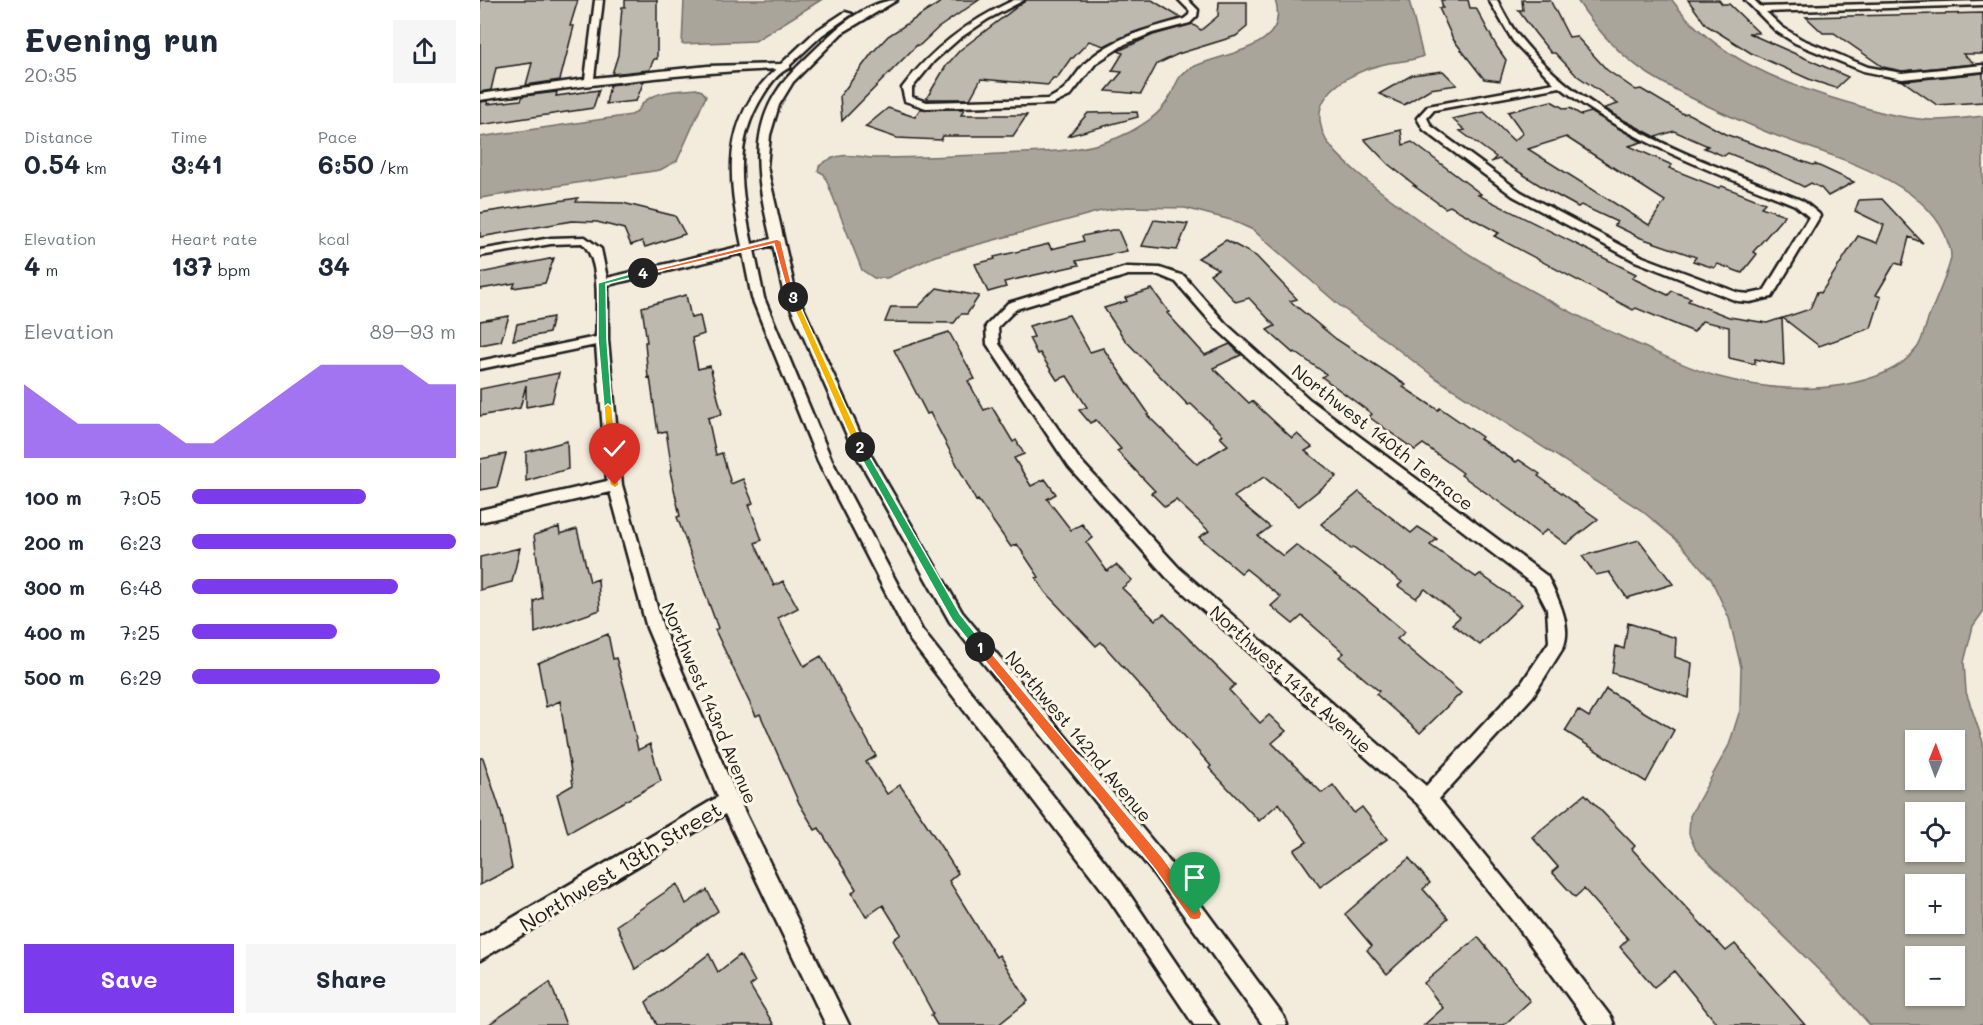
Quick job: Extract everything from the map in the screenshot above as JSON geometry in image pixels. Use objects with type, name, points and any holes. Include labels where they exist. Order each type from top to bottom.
[{"type":"street","points":[[589,81],[599,0]]},
{"type":"street","points":[[872,0],[819,33],[767,82],[750,108],[739,139],[735,172],[758,298],[825,461],[916,634],[1114,889],[1207,1025]]},
{"type":"street","name":"Northwest 142nd Avenue","points":[[893,0],[867,12],[839,31],[790,80],[774,105],[765,135],[762,167],[789,290],[860,449],[956,617],[1158,863],[1276,1025]]},
{"type":"street","points":[[1020,0],[975,23],[929,58],[907,88],[908,99],[926,105],[1050,102],[1067,94],[1093,61],[1122,42],[1149,31],[1187,21],[1193,16],[1194,10],[1183,0]]},
{"type":"street","points":[[1493,0],[1508,30],[1529,57],[1558,85],[1649,141],[1809,209],[1815,216],[1768,294],[1750,298],[1737,297],[1638,259],[1516,194],[1427,128],[1422,118],[1431,108],[1558,85]]},
{"type":"street","points":[[1749,0],[1779,29],[1798,41],[1842,61],[1888,75],[1902,76],[1983,68]]},
{"type":"street","points":[[1758,10],[1983,3]]},
{"type":"street","points":[[480,97],[589,81],[708,69],[802,67]]},
{"type":"street","name":"Northwest 143rd Avenue","points":[[480,253],[551,242],[585,240],[595,249],[602,283],[602,340],[615,485],[655,628],[729,801],[838,1025]]},
{"type":"street","points":[[602,283],[777,241]]},
{"type":"street","name":"Northwest 140th Terrace","points":[[992,326],[1012,306],[1127,272],[1160,272],[1180,279],[1221,326],[1305,402],[1541,581],[1555,609],[1557,643],[1527,690],[1427,800]]},
{"type":"street","name":"Northwest 141st Avenue","points":[[992,326],[993,344],[1074,463],[1173,573],[1427,800],[1524,919],[1603,1025]]},
{"type":"street","points":[[480,365],[602,340]]},
{"type":"street","points":[[480,516],[615,485]]},
{"type":"street","name":"Northwest 13th Street","points":[[480,949],[729,801]]},
{"type":"shaded area","points":[[684,0],[821,0],[755,41],[682,44]]},
{"type":"shaded area","points":[[1275,0],[1409,0],[1423,56],[1359,72],[1332,90],[1321,107],[1320,124],[1326,140],[1333,149],[1363,177],[1405,210],[1488,266],[1545,299],[1687,366],[1719,377],[1765,386],[1812,388],[1853,383],[1884,373],[1910,356],[1920,342],[1950,263],[1950,248],[1937,221],[1920,202],[1898,186],[1872,172],[1739,120],[1693,99],[1650,75],[1609,41],[1577,0],[1672,0],[1689,21],[1731,54],[1755,68],[1805,89],[1875,111],[1903,117],[1933,120],[1983,116],[1983,612],[1973,626],[1964,662],[1966,692],[1983,742],[1983,1025],[1870,1025],[1837,988],[1696,850],[1689,834],[1690,816],[1729,745],[1740,710],[1741,667],[1729,618],[1711,579],[1679,542],[1641,510],[1437,379],[1339,305],[1253,230],[1231,220],[1185,208],[1126,207],[1101,211],[935,256],[887,278],[874,278],[862,270],[824,174],[818,171],[819,166],[831,158],[844,156],[887,158],[1033,153],[1083,148],[1099,144],[1130,132],[1156,115],[1171,95],[1179,78],[1186,71],[1251,47],[1264,39],[1273,29],[1278,17]]},
{"type":"shaded area","points":[[696,89],[702,91],[706,96],[677,161],[660,170],[480,198],[480,137],[631,115],[653,96],[665,92]]},
{"type":"building","points":[[480,0],[578,0],[570,26],[574,26],[560,80],[526,85],[532,63],[496,68],[491,90],[480,92]]},
{"type":"building","points":[[625,0],[657,0],[657,59],[654,59],[649,70],[612,74],[618,55],[622,7],[625,7]]},
{"type":"building","points":[[944,0],[979,0],[917,45],[842,121],[840,96],[872,53],[888,36]]},
{"type":"building","points":[[1026,0],[1152,0],[1181,18],[1135,32],[1104,46],[1089,41],[1071,58],[1057,78],[1053,78],[1048,85],[981,79],[970,99],[926,99],[946,66],[960,50]]},
{"type":"building","points":[[1441,0],[1468,0],[1470,8],[1476,8],[1506,60],[1500,81],[1484,79],[1453,39],[1439,8],[1443,8]]},
{"type":"building","points":[[1522,0],[1550,0],[1569,37],[1576,36],[1607,70],[1636,90],[1641,89],[1683,114],[1687,113],[1725,134],[1815,164],[1854,182],[1828,196],[1821,188],[1811,183],[1804,187],[1728,153],[1724,156],[1704,148],[1708,146],[1674,131],[1656,137],[1616,116],[1605,108],[1618,104],[1576,75],[1555,53],[1551,53],[1518,10],[1523,10]]},
{"type":"building","points":[[1688,0],[1719,0],[1722,4],[1729,4],[1759,33],[1748,33],[1848,77],[1836,88],[1811,80],[1751,53],[1706,25]]},
{"type":"building","points":[[1219,2],[1247,2],[1247,27],[1236,36],[1178,54],[1157,64],[1141,94],[1106,91],[1122,72],[1112,71],[1123,53],[1118,51],[1153,35],[1192,24],[1201,30],[1218,16]]},
{"type":"building","points":[[1983,13],[1983,54],[1963,54],[1975,64],[1902,71],[1883,67],[1834,33],[1823,33],[1806,17]]},
{"type":"building","points":[[1443,71],[1457,85],[1430,89],[1404,105],[1379,94],[1412,75]]},
{"type":"building","points":[[1983,73],[1983,102],[1937,105],[1903,81]]},
{"type":"building","points":[[644,81],[636,101],[606,104],[610,85]]},
{"type":"building","points":[[599,90],[593,108],[480,125],[480,102],[488,101],[487,104],[521,100],[523,96],[557,92],[556,96]]},
{"type":"building","points":[[1551,101],[1581,115],[1591,112],[1642,142],[1629,146],[1672,165],[1669,168],[1765,203],[1761,207],[1785,215],[1753,252],[1757,254],[1742,273],[1718,264],[1714,268],[1693,261],[1696,257],[1641,238],[1614,225],[1617,222],[1581,205],[1578,207],[1499,159],[1491,162],[1496,157],[1460,131],[1465,130],[1452,119],[1484,112],[1514,141],[1523,133],[1508,112]],"holes":[[[1566,137],[1665,201],[1649,225],[1528,149]]]},
{"type":"building","points":[[888,108],[915,117],[920,109],[964,109],[961,115],[1027,115],[1013,136],[943,136],[941,140],[897,138],[865,127]]},
{"type":"building","points":[[1137,112],[1138,117],[1068,136],[1088,113]]},
{"type":"building","points":[[1401,130],[1403,145],[1412,142],[1481,194],[1478,195],[1636,274],[1632,278],[1668,295],[1672,291],[1691,298],[1688,301],[1729,317],[1767,323],[1782,318],[1784,365],[1755,359],[1755,364],[1729,358],[1729,327],[1702,321],[1694,332],[1636,308],[1633,310],[1494,236],[1499,233],[1450,206],[1445,208],[1388,164],[1364,139]]},
{"type":"building","points":[[578,198],[576,202],[623,203],[675,216],[685,234],[645,247],[642,241],[631,245],[624,229],[597,222],[572,221],[480,237],[480,213]]},
{"type":"building","points":[[1882,199],[1923,243],[1909,237],[1902,265],[1895,263],[1876,295],[1881,297],[1871,328],[1819,346],[1783,318],[1810,309],[1817,292],[1821,293],[1858,236],[1877,243],[1884,225],[1855,211],[1859,200]]},
{"type":"building","points":[[1154,220],[1188,224],[1177,250],[1142,246]]},
{"type":"building","points":[[1118,230],[1127,251],[1076,261],[1079,265],[1004,282],[1006,287],[988,292],[975,264],[995,259],[994,257],[1049,244],[1051,249],[1084,241],[1082,236]]},
{"type":"building","points":[[1226,240],[1256,256],[1297,299],[1290,301],[1336,339],[1406,385],[1403,387],[1438,410],[1440,408],[1482,437],[1480,439],[1540,474],[1538,476],[1598,519],[1566,544],[1547,530],[1540,535],[1516,514],[1461,475],[1463,473],[1423,444],[1415,450],[1369,417],[1372,414],[1322,377],[1326,374],[1295,352],[1293,353],[1267,330],[1275,326],[1249,298],[1236,302],[1210,274],[1218,269],[1198,258]]},
{"type":"building","points":[[554,258],[545,283],[513,288],[515,283],[480,289],[480,273]]},
{"type":"building","points":[[937,288],[979,296],[967,314],[961,314],[954,323],[885,322],[891,307],[918,307]]},
{"type":"building","points":[[1152,289],[1169,312],[1167,313],[1205,355],[1230,344],[1241,355],[1213,368],[1249,403],[1252,401],[1292,438],[1297,434],[1312,447],[1305,451],[1337,476],[1299,506],[1264,477],[1234,497],[1270,527],[1258,536],[1283,556],[1296,545],[1355,590],[1405,632],[1397,639],[1461,693],[1420,733],[1376,694],[1379,691],[1339,657],[1344,653],[1302,616],[1293,624],[1271,606],[1281,597],[1246,569],[1241,573],[1199,537],[1209,531],[1176,500],[1165,507],[1151,493],[1155,491],[1117,451],[1121,449],[1096,420],[1090,423],[1079,410],[1087,407],[1067,376],[1057,380],[1040,353],[1037,354],[1029,338],[1034,337],[1029,326],[1069,315],[1090,352],[1103,348],[1149,414],[1147,415],[1197,464],[1228,445],[1220,437],[1223,435],[1191,404],[1188,405],[1125,340],[1104,308],[1127,301],[1125,298]]},
{"type":"building","points":[[686,295],[691,318],[700,316],[704,334],[692,338],[698,369],[710,366],[722,414],[708,418],[716,455],[722,453],[731,484],[743,479],[753,503],[749,505],[762,540],[755,543],[774,586],[783,581],[798,608],[778,618],[804,666],[821,656],[876,756],[866,762],[887,794],[900,785],[958,873],[949,881],[996,957],[999,955],[1028,1001],[998,1025],[937,1025],[931,1015],[933,1013],[893,940],[901,934],[883,905],[866,917],[852,893],[856,889],[819,828],[815,830],[799,803],[760,714],[756,716],[715,630],[718,628],[677,517],[680,516],[670,471],[672,470],[666,431],[658,433],[650,377],[648,378],[645,342],[647,342],[642,307]]},
{"type":"building","points":[[509,316],[501,341],[480,345],[480,321]]},
{"type":"building","points":[[553,317],[549,333],[513,340],[517,324]]},
{"type":"building","points":[[949,332],[975,379],[968,381],[984,410],[992,407],[1013,442],[1016,440],[1024,454],[1014,458],[1031,486],[1045,479],[1056,494],[1047,499],[1071,530],[1082,524],[1093,538],[1086,542],[1107,571],[1116,565],[1132,580],[1122,588],[1155,620],[1164,614],[1235,685],[1229,690],[1260,723],[1269,715],[1286,731],[1272,743],[1322,793],[1333,785],[1354,813],[1362,807],[1387,839],[1320,887],[1294,850],[1307,842],[1279,803],[1259,821],[1209,768],[1211,766],[1101,642],[1096,646],[1045,592],[1036,578],[1039,577],[1017,544],[1011,547],[978,500],[976,501],[894,350]]},
{"type":"building","points":[[559,373],[552,402],[526,407],[526,385],[520,408],[480,416],[480,389]]},
{"type":"building","points":[[567,441],[568,469],[526,481],[526,452]]},
{"type":"building","points":[[506,454],[497,487],[480,490],[480,459]]},
{"type":"building","points":[[1359,492],[1411,533],[1418,527],[1437,539],[1430,545],[1476,577],[1480,574],[1522,604],[1480,645],[1452,624],[1460,617],[1425,589],[1416,598],[1398,586],[1402,582],[1353,547],[1351,549],[1321,524]]},
{"type":"building","points":[[559,527],[560,534],[577,529],[590,582],[598,579],[600,610],[535,633],[534,601],[542,598],[534,535]]},
{"type":"building","points":[[1639,540],[1673,584],[1627,598],[1609,572],[1596,575],[1582,556]]},
{"type":"building","points":[[520,548],[512,582],[480,590],[480,557]]},
{"type":"building","points":[[1628,623],[1676,638],[1675,657],[1692,663],[1689,698],[1612,673],[1616,646],[1624,649]]},
{"type":"building","points":[[608,634],[613,659],[616,658],[628,701],[638,750],[650,744],[661,781],[568,833],[557,794],[573,785],[560,701],[546,707],[538,663]]},
{"type":"building","points":[[1606,689],[1674,730],[1646,782],[1565,731],[1578,710],[1589,717]]},
{"type":"building","points":[[480,758],[483,758],[501,812],[512,868],[480,885]]},
{"type":"building","points":[[1585,794],[1635,846],[1632,849],[1726,951],[1735,944],[1805,1025],[1718,1025],[1674,971],[1654,987],[1620,947],[1628,939],[1584,889],[1575,897],[1552,872],[1558,867],[1532,837]]},
{"type":"building","points":[[1409,858],[1430,883],[1423,889],[1448,918],[1387,974],[1367,950],[1372,946],[1345,914]]},
{"type":"building","points":[[677,884],[686,904],[707,890],[718,911],[635,969],[617,925]]},
{"type":"building","points":[[1478,937],[1530,1001],[1504,1025],[1424,1025],[1443,1008],[1424,983]]},
{"type":"building","points":[[709,954],[718,972],[740,955],[755,982],[750,986],[774,1025],[657,1025],[646,1002]]},
{"type":"building","points":[[550,982],[566,1025],[488,1025]]},
{"type":"route","points":[[615,485],[602,340],[602,283],[777,241],[789,290],[860,449],[956,617],[1158,863],[1195,914]]}]
